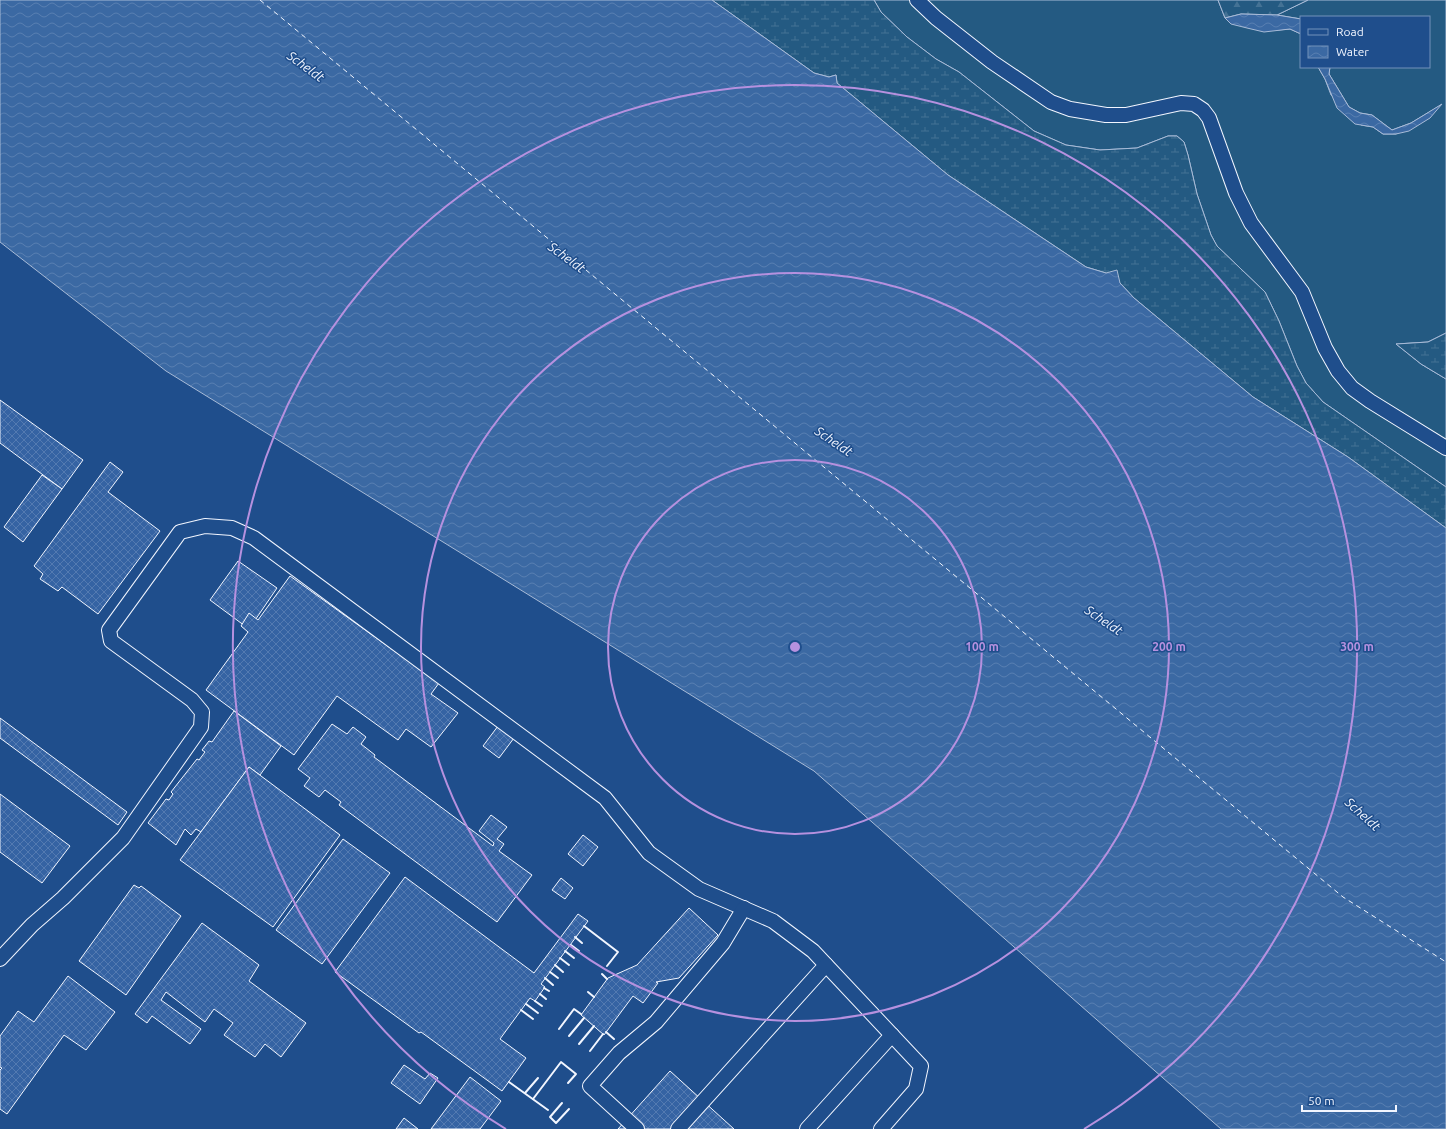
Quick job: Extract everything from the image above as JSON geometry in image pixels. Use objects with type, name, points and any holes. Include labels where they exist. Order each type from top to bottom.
[{"type":"lane","points":[[917,0],[936,18],[992,62],[1051,102],[1070,110],[1106,115],[1126,115],[1181,103],[1194,104],[1203,110],[1209,118],[1236,193],[1252,223],[1302,292],[1325,348],[1338,371],[1352,388],[1370,401],[1446,448]]},
{"type":"lane","points":[[0,959],[32,925],[63,898],[123,838],[201,727],[202,712],[192,700],[111,641],[109,630],[180,532],[205,526],[232,528],[254,538],[605,798],[649,853],[699,890],[773,921],[813,951],[921,1066],[916,1089],[881,1129]]},
{"type":"lane","points":[[637,1129],[590,1086],[619,1053],[656,1022],[723,943],[744,908]]},
{"type":"lane","points":[[678,1129],[826,965]]},
{"type":"lane","points":[[807,1129],[892,1035]]},
{"type":"green space","points":[[712,0],[874,0],[881,12],[907,37],[936,59],[959,72],[1034,131],[1066,145],[1100,150],[1137,148],[1168,136],[1177,136],[1184,142],[1197,194],[1211,235],[1217,246],[1265,292],[1279,321],[1297,366],[1306,383],[1323,402],[1446,487],[1446,528],[1348,457],[1253,397],[1134,298],[1120,283],[1106,273],[1086,267],[948,175],[837,83],[836,75],[829,77],[814,73]]},
{"type":"green space","points":[[874,0],[1218,0],[1225,18],[1278,30],[1290,29],[1300,34],[1300,68],[1319,68],[1325,79],[1331,95],[1361,125],[1373,127],[1383,134],[1396,134],[1441,105],[1411,123],[1392,130],[1372,115],[1360,113],[1349,107],[1329,74],[1330,68],[1430,68],[1430,16],[1300,16],[1300,19],[1277,15],[1308,0],[1446,0],[1446,333],[1428,342],[1396,344],[1421,364],[1446,379],[1446,487],[1323,402],[1306,383],[1297,366],[1279,321],[1265,292],[1217,246],[1211,235],[1197,194],[1184,142],[1177,136],[1168,136],[1137,148],[1100,150],[1066,145],[1034,131],[959,72],[936,59],[907,37],[881,12]]},
{"type":"green space","points":[[1218,0],[1308,0],[1277,15],[1241,14],[1225,18]]},
{"type":"green space","points":[[1446,333],[1446,379],[1421,364],[1396,344],[1428,342]]},
{"type":"water","name":"Scheldt","points":[[0,0],[712,0],[814,73],[829,77],[836,75],[837,83],[948,175],[1086,267],[1106,273],[1117,270],[1120,283],[1134,298],[1253,397],[1348,457],[1446,528],[1446,1129],[1221,1129],[814,771],[166,371],[0,242]]},
{"type":"water","points":[[1241,14],[1277,15],[1300,19],[1300,34],[1290,29],[1264,32],[1231,24],[1225,18]]},
{"type":"water","points":[[1319,68],[1330,68],[1329,74],[1349,107],[1360,113],[1372,115],[1392,130],[1411,123],[1442,104],[1430,118],[1409,131],[1396,134],[1383,134],[1373,127],[1355,124],[1337,108],[1325,79]]},
{"type":"building","points":[[0,400],[83,460],[62,489],[0,443]]},
{"type":"building","points":[[110,462],[123,472],[108,492],[160,531],[98,614],[62,587],[58,591],[40,579],[43,574],[34,566]]},
{"type":"building","points":[[42,475],[62,489],[23,542],[4,527]]},
{"type":"building","points":[[238,561],[277,588],[249,629],[210,600]]},
{"type":"building","points":[[290,576],[439,683],[431,694],[458,713],[431,747],[406,729],[398,740],[337,696],[294,755],[206,690],[248,632],[241,626],[249,613],[258,620]]},
{"type":"building","points":[[234,711],[281,746],[260,775],[249,767],[201,832],[196,829],[191,835],[185,829],[176,845],[148,823],[166,799],[169,800],[173,794],[171,792],[197,759],[199,760],[205,752],[202,750],[209,741],[212,742]]},
{"type":"building","points":[[0,718],[127,812],[118,825],[0,738]]},
{"type":"building","points":[[332,724],[347,734],[353,727],[366,737],[361,744],[375,755],[374,757],[493,846],[494,843],[479,831],[491,815],[507,827],[497,839],[504,844],[499,851],[532,875],[497,922],[339,805],[341,802],[325,790],[319,797],[304,786],[310,778],[298,769]]},
{"type":"building","points":[[498,726],[514,738],[499,758],[483,746]]},
{"type":"building","points":[[249,767],[340,835],[273,927],[180,860]]},
{"type":"building","points":[[0,794],[70,846],[42,883],[0,852]]},
{"type":"building","points":[[583,835],[598,847],[583,866],[568,854]]},
{"type":"building","points":[[343,839],[390,873],[322,964],[276,930]]},
{"type":"building","points":[[405,877],[534,973],[578,914],[588,921],[541,984],[545,987],[535,1001],[530,998],[500,1039],[526,1058],[502,1091],[335,972]]},
{"type":"building","points":[[561,878],[573,888],[565,899],[552,890]]},
{"type":"building","points":[[134,885],[139,888],[141,886],[181,916],[126,995],[79,961]]},
{"type":"building","points":[[689,908],[718,935],[679,978],[656,982],[658,983],[643,1003],[633,996],[604,1035],[581,1015],[608,978],[637,965]]},
{"type":"building","points":[[202,923],[259,965],[249,981],[306,1023],[281,1057],[265,1044],[255,1057],[224,1035],[233,1023],[214,1009],[205,1022],[166,992],[161,1000],[201,1029],[190,1044],[152,1016],[147,1023],[135,1014]]},
{"type":"building","points":[[68,976],[115,1012],[86,1050],[64,1035],[7,1114],[0,1109],[0,1070],[2,1068],[0,1067],[0,1036],[18,1011],[34,1022]]},
{"type":"building","points":[[404,1065],[425,1079],[430,1073],[438,1078],[420,1104],[391,1083]]},
{"type":"building","points":[[670,1071],[734,1129],[618,1129]]},
{"type":"building","points":[[470,1077],[501,1101],[480,1129],[431,1129]]},
{"type":"building","points":[[404,1118],[418,1129],[396,1129]]},
{"type":"ferry route","points":[[260,0],[1343,897],[1446,962]]},
{"type":"wall","points":[[584,926],[618,952],[607,966]]},
{"type":"wall","points":[[575,937],[582,943]]},
{"type":"wall","points":[[571,945],[579,951]]},
{"type":"wall","points":[[565,951],[574,958]]},
{"type":"wall","points":[[560,958],[569,965]]},
{"type":"wall","points":[[555,965],[563,972]]},
{"type":"wall","points":[[550,972],[558,978]]},
{"type":"wall","points":[[602,974],[607,979]]},
{"type":"wall","points":[[545,978],[553,985]]},
{"type":"wall","points":[[544,988],[549,991]]},
{"type":"wall","points":[[588,992],[594,997]]},
{"type":"wall","points":[[540,994],[546,999]]},
{"type":"wall","points":[[535,1001],[542,1006]]},
{"type":"wall","points":[[526,1004],[538,1013]]},
{"type":"wall","points":[[559,1029],[574,1009],[581,1014]]},
{"type":"wall","points":[[521,1010],[533,1019]]},
{"type":"wall","points":[[569,1036],[584,1018]]},
{"type":"wall","points":[[579,1044],[594,1026]]},
{"type":"wall","points":[[606,1032],[614,1039]]},
{"type":"wall","points":[[590,1051],[603,1034]]},
{"type":"wall","points":[[533,1099],[561,1062],[576,1074],[568,1083]]},
{"type":"wall","points":[[525,1093],[538,1078]]},
{"type":"wall","points":[[509,1082],[548,1110]]},
{"type":"wall","points":[[562,1103],[550,1117],[556,1123],[569,1109]]}]
